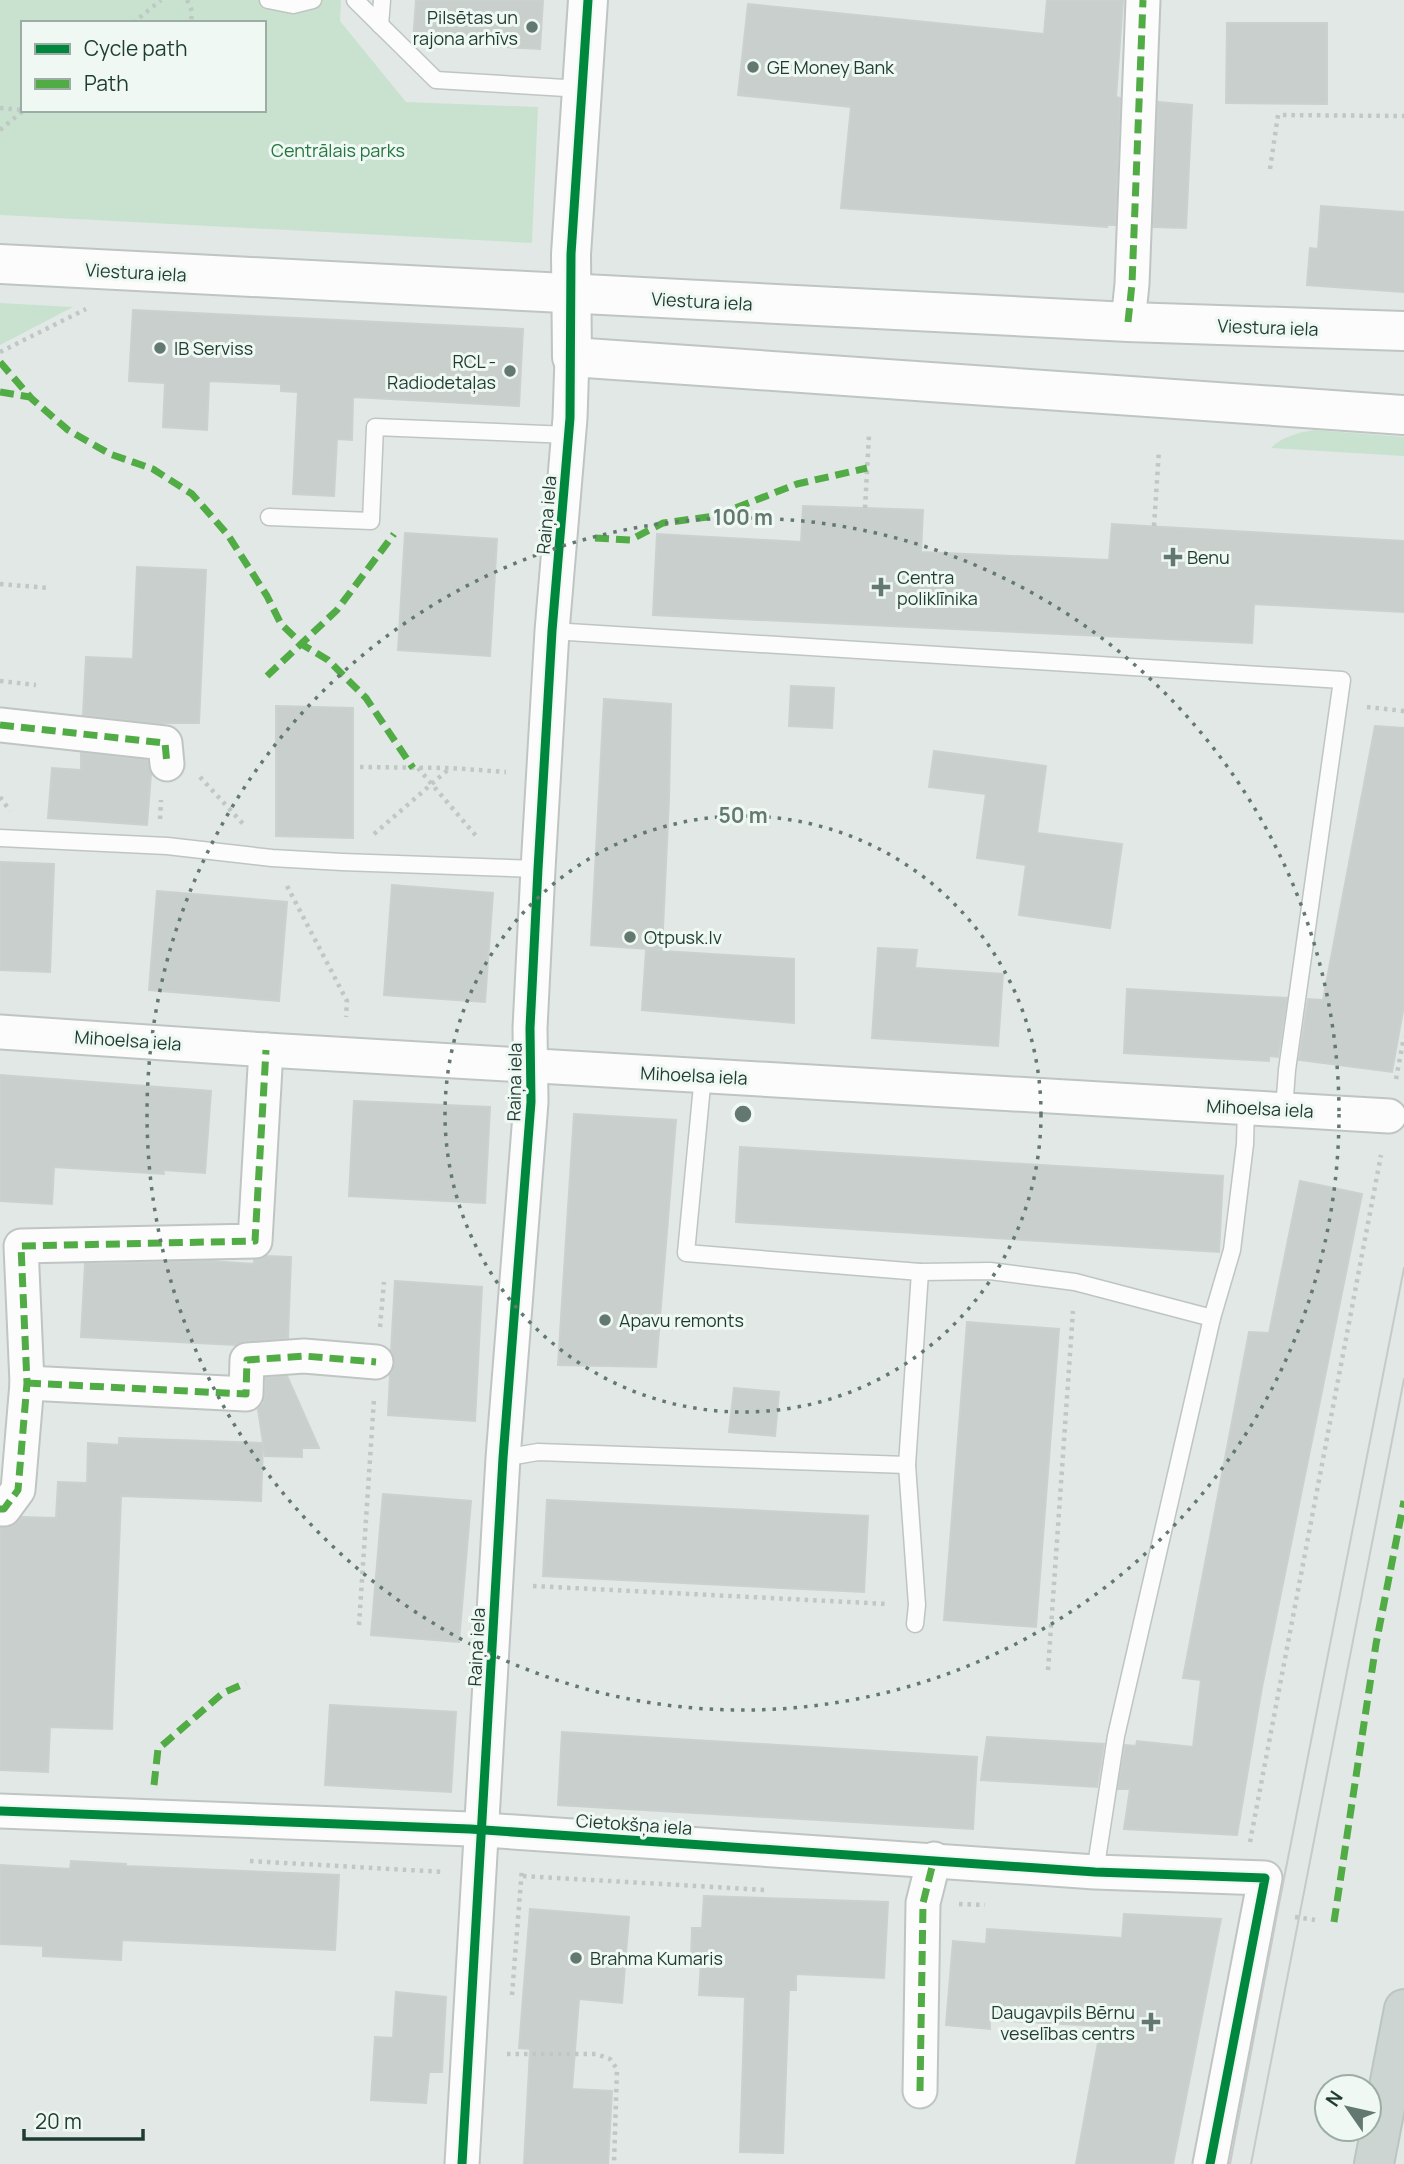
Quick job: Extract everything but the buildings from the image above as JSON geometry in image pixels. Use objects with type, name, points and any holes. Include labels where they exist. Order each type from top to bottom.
[{"type":"main road","points":[[1374,2164],[1404,2009]]},
{"type":"street","name":"Raiņa iela","points":[[462,2164],[503,1458],[531,1102],[530,1028],[538,869],[552,631],[569,435],[572,357],[571,254],[588,0]]},
{"type":"street","points":[[1128,322],[1132,284],[1143,0]]},
{"type":"street","name":"Viestura iela","points":[[0,264],[1128,322],[1404,331]]},
{"type":"street","points":[[572,357],[1404,415]]},
{"type":"street","points":[[0,725],[165,743],[167,764]]},
{"type":"street","name":"Mihoelsa iela","points":[[0,1032],[1389,1116]]},
{"type":"street","points":[[0,1509],[4,1509],[18,1490],[27,1383],[20,1246],[255,1241],[266,1049]]},
{"type":"street","points":[[27,1383],[246,1394],[247,1360],[304,1356],[376,1362]]},
{"type":"street","name":"Cietokšņa iela","points":[[0,1811],[481,1829],[1095,1872],[1256,1866]]},
{"type":"street","points":[[920,2091],[923,1903],[934,1859]]},
{"type":"street","points":[[1210,2164],[1256,1866]]},
{"type":"lane","points":[[268,0],[293,5],[313,0]]},
{"type":"lane","points":[[355,0],[436,80],[582,89]]},
{"type":"lane","points":[[380,25],[382,0]]},
{"type":"lane","points":[[269,517],[371,521],[375,428],[569,435]]},
{"type":"lane","points":[[552,631],[1342,680],[1287,1070],[1284,1110]]},
{"type":"lane","points":[[0,838],[159,846],[272,858],[538,869]]},
{"type":"lane","points":[[703,1075],[686,1254],[919,1272],[990,1271],[1075,1282],[1212,1318]]},
{"type":"lane","points":[[1095,1872],[1116,1736],[1212,1318],[1232,1250],[1245,1144],[1246,1107]]},
{"type":"lane","points":[[915,1624],[917,1605],[907,1465],[919,1272]]},
{"type":"lane","points":[[503,1458],[538,1452],[907,1465]]},
{"type":"path","points":[[135,21],[161,0]]},
{"type":"path","points":[[187,0],[192,11],[191,21]]},
{"type":"path","points":[[0,108],[21,110]]},
{"type":"path","points":[[0,130],[22,112]]},
{"type":"path","points":[[1270,169],[1278,115],[1404,116]]},
{"type":"path","points":[[0,352],[91,306]]},
{"type":"path","points":[[865,508],[869,435]]},
{"type":"path","points":[[1154,526],[1158,450]]},
{"type":"path","points":[[0,584],[49,588]]},
{"type":"path","points":[[0,681],[36,684]]},
{"type":"path","points":[[159,846],[167,764],[189,766],[231,808],[272,858],[347,1001],[346,1017]]},
{"type":"path","points":[[360,767],[507,772]]},
{"type":"path","points":[[418,768],[502,867]]},
{"type":"path","points":[[342,862],[450,768]]},
{"type":"path","points":[[1396,1079],[1404,1037]]},
{"type":"path","points":[[1256,1866],[1381,1155]]},
{"type":"path","points":[[359,1625],[376,1362],[384,1282]]},
{"type":"path","points":[[1048,1670],[1075,1282]]},
{"type":"path","points":[[531,1586],[917,1605]]},
{"type":"path","points":[[507,2054],[596,2054],[610,2059],[617,2069],[614,2164]]},
{"type":"green space","name":"Centrālais parks","points":[[0,0],[341,0],[340,21],[406,102],[538,107],[532,243],[0,215]]},
{"type":"green space","points":[[0,303],[73,307],[0,345]]},
{"type":"green space","points":[[1314,430],[1404,437],[1404,456],[1271,448],[1285,438]]},
{"type":"tram line","points":[[1230,2164],[1404,1268]]},
{"type":"tram line","points":[[1251,2164],[1404,1379]]},
{"type":"marked path","points":[[1128,322],[1132,284],[1143,0]]},
{"type":"marked path","points":[[0,362],[32,399],[68,430],[110,454],[153,469],[192,494],[228,535],[267,596],[281,624],[303,645],[328,660],[366,698],[413,768]]},
{"type":"marked path","points":[[0,392],[30,397]]},
{"type":"marked path","points":[[595,538],[630,540],[663,523],[715,516],[797,484],[867,468]]},
{"type":"marked path","points":[[267,676],[337,610],[394,534]]},
{"type":"marked path","points":[[0,725],[165,743],[167,764]]},
{"type":"marked path","points":[[0,1509],[4,1509],[18,1490],[27,1383],[21,1246],[255,1241],[266,1050]]},
{"type":"marked path","points":[[27,1383],[246,1394],[247,1360],[304,1356],[376,1362]]},
{"type":"marked path","points":[[1334,1922],[1376,1644],[1404,1501]]},
{"type":"marked path","points":[[154,1785],[158,1749],[223,1693],[246,1683]]},
{"type":"marked path","points":[[920,2091],[923,1903],[934,1859]]},
{"type":"cycle path","points":[[462,2164],[503,1458],[531,1102],[530,1028],[538,869],[552,631],[570,418],[571,254],[588,0]]},
{"type":"cycle path","points":[[0,1811],[470,1829],[1095,1872],[1265,1878],[1210,2164]]},
{"type":"place","name":"Pilsētas un rajona arhīvs","points":[[532,27]]},
{"type":"place","name":"GE Money Bank","points":[[753,67]]},
{"type":"place","name":"IB Serviss","points":[[160,348]]},
{"type":"place","name":"RCL - Radiodetaļas","points":[[510,371]]},
{"type":"place","name":"Benu","points":[[1173,557]]},
{"type":"place","name":"Centra poliklīnika","points":[[881,587]]},
{"type":"place","name":"Otpusk.lv","points":[[630,937]]},
{"type":"place","name":"Apavu remonts","points":[[605,1320]]},
{"type":"place","name":"Brahma Kumaris","points":[[576,1958]]},
{"type":"place","name":"Daugavpils Bērnu veselības centrs","points":[[1151,2022]]}]
